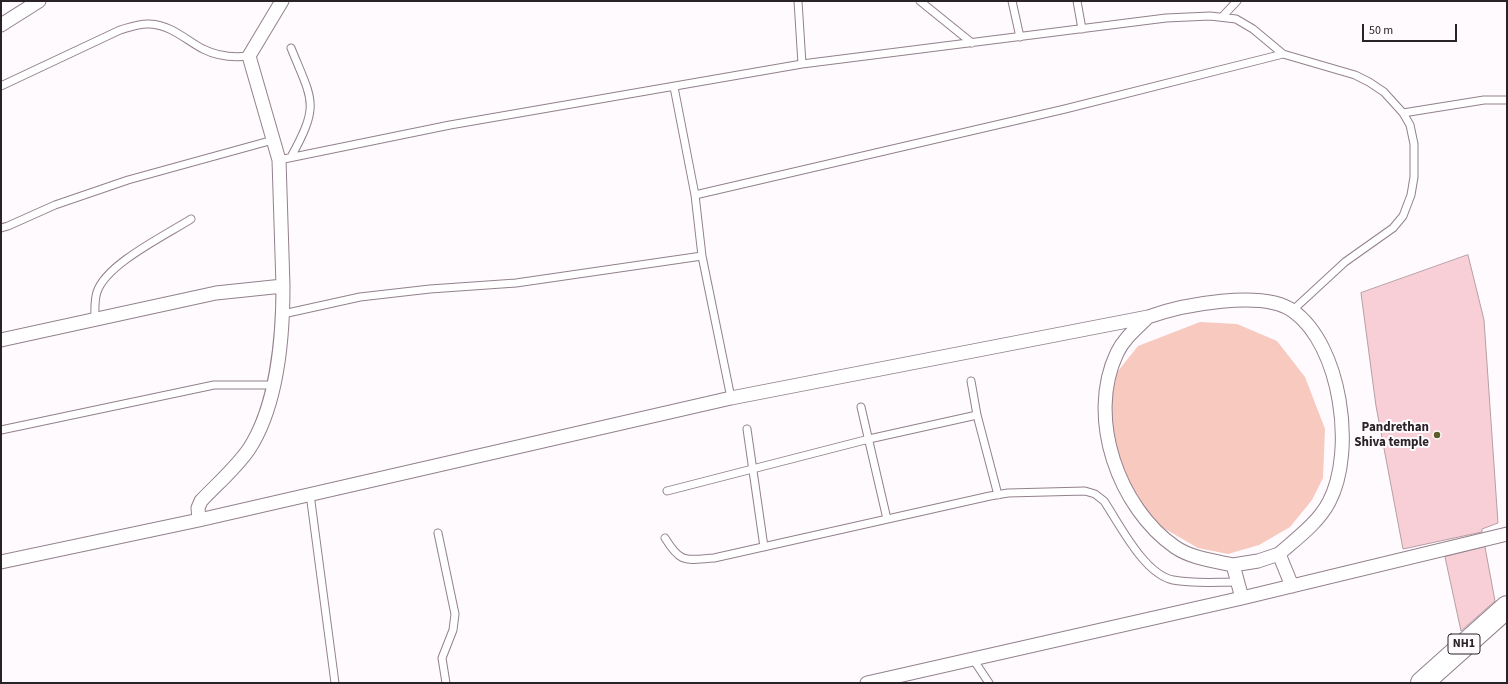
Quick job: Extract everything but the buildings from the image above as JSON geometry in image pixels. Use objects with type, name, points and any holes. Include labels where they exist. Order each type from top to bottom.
[{"type":"highway","name":"NH1","points":[[1422,683],[1507,607]]},
{"type":"highway","name":"NH1","points":[[1441,683],[1507,623]]},
{"type":"street","points":[[1,24],[38,1]]},
{"type":"street","points":[[199,520],[198,508],[201,501],[249,449],[259,428],[274,385],[279,354],[283,314],[285,159],[273,140],[249,56],[282,1]]},
{"type":"street","points":[[1,340],[216,293],[283,286]]},
{"type":"street","points":[[1,562],[199,520],[731,398],[1148,317],[1188,306],[1252,299],[1274,303],[1293,310],[1311,329],[1332,371],[1339,397],[1343,428],[1342,460],[1329,502],[1310,527],[1279,554],[1258,562],[1233,565],[1190,555],[1176,548],[1146,522],[1126,491],[1109,446],[1105,401],[1111,368],[1117,352],[1127,337],[1148,317]]},
{"type":"street","points":[[867,683],[1242,598],[1507,534]]},
{"type":"street","points":[[1279,554],[1292,586]]},
{"type":"street","points":[[1233,565],[1242,598]]},
{"type":"lane","points":[[798,1],[802,64]]},
{"type":"lane","points":[[920,1],[972,43]]},
{"type":"lane","points":[[1012,1],[1020,36]]},
{"type":"lane","points":[[1077,1],[1082,29]]},
{"type":"lane","points":[[1222,17],[1237,1]]},
{"type":"lane","points":[[285,159],[450,125],[802,64],[1166,18],[1210,16],[1236,18],[1253,29],[1283,54],[1355,75],[1369,82],[1384,92],[1403,113],[1410,126],[1414,150],[1414,177],[1411,195],[1403,216],[1393,228],[1346,262],[1293,310]]},
{"type":"lane","points":[[1,86],[120,30],[137,25],[150,24],[161,26],[178,33],[216,54],[236,57],[249,56]]},
{"type":"lane","points":[[285,159],[305,132],[311,111],[311,99],[291,48]]},
{"type":"lane","points":[[695,195],[1065,109],[1283,54]]},
{"type":"lane","points":[[674,87],[695,195],[702,256],[731,398]]},
{"type":"lane","points":[[1403,113],[1484,100],[1507,100]]},
{"type":"lane","points":[[1,228],[55,205],[128,180],[273,140]]},
{"type":"lane","points":[[96,320],[95,304],[97,292],[102,281],[111,271],[191,219]]},
{"type":"lane","points":[[283,314],[360,297],[430,289],[516,284],[702,256]]},
{"type":"lane","points":[[971,380],[977,415],[998,495]]},
{"type":"lane","points":[[1,430],[214,385],[274,385]]},
{"type":"lane","points":[[861,407],[887,520]]},
{"type":"lane","points":[[667,491],[869,439],[977,415]]},
{"type":"lane","points":[[747,429],[764,547]]},
{"type":"lane","points":[[664,538],[674,553],[680,558],[688,560],[714,558],[998,495],[1085,491],[1095,494],[1104,501],[1146,564],[1159,574],[1172,580],[1237,582]]},
{"type":"lane","points":[[310,494],[335,683]]},
{"type":"lane","points":[[438,533],[454,614],[453,630],[442,658],[446,683]]},
{"type":"lane","points":[[973,659],[989,683]]},
{"type":"shaded area","points":[[1200,322],[1237,324],[1277,341],[1305,377],[1325,429],[1323,478],[1312,500],[1290,527],[1259,545],[1228,554],[1198,548],[1153,522],[1135,495],[1116,459],[1109,426],[1114,376],[1138,346]]},
{"type":"place","name":"Pandrethan Shiva temple","points":[[1437,435]]}]
